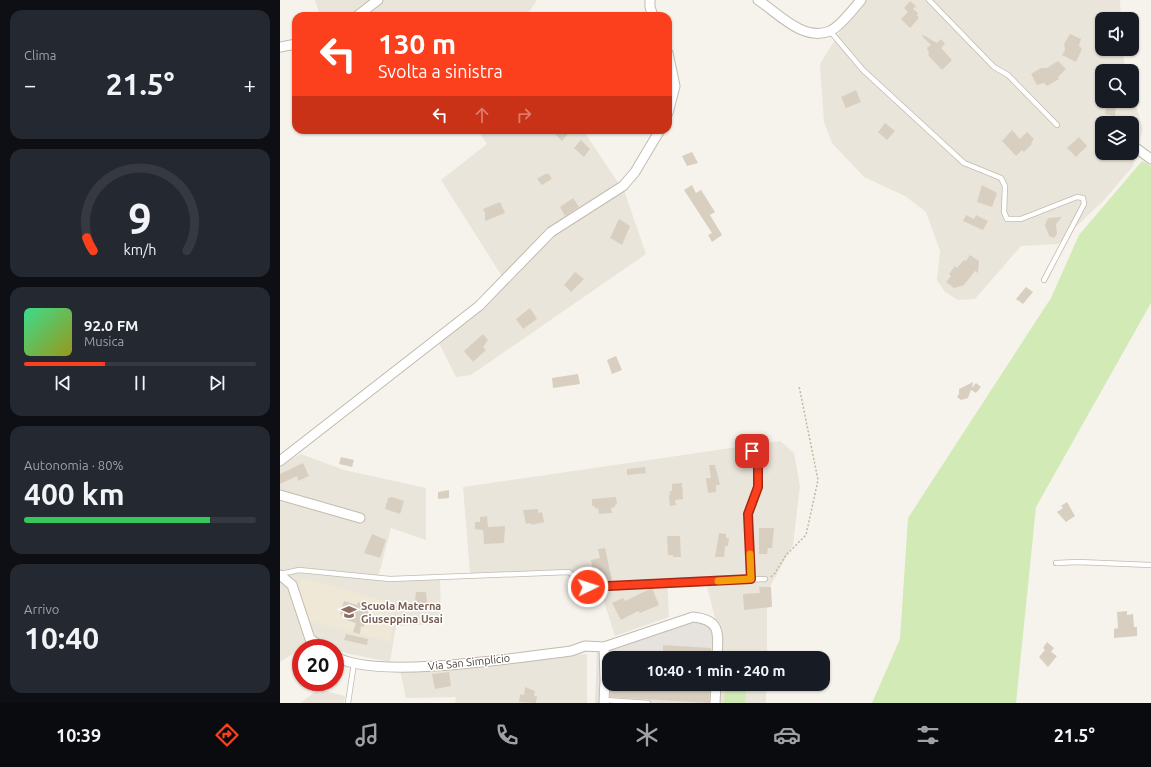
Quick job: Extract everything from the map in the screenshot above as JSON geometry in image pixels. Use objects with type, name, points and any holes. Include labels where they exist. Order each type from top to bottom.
[{"type":"street","points":[[363,12],[378,0]]},
{"type":"street","points":[[650,0],[652,12]]},
{"type":"street","points":[[758,0],[778,16],[799,29],[818,32],[830,31],[861,0]]},
{"type":"street","points":[[280,47],[292,45]]},
{"type":"street","points":[[672,72],[675,86],[672,98]]},
{"type":"street","points":[[280,461],[480,306],[551,232],[623,186],[635,172],[658,134]]},
{"type":"street","points":[[1139,151],[1151,160]]},
{"type":"street","points":[[280,495],[360,518]]},
{"type":"street","points":[[280,575],[292,585],[310,639]]},
{"type":"street","name":"Via San Simplicio","points":[[344,659],[360,665],[428,667],[571,651],[585,646],[604,646],[693,617],[708,620],[718,631],[717,651]]},
{"type":"street","points":[[604,646],[604,702]]},
{"type":"street","points":[[715,703],[716,691]]},
{"type":"lane","points":[[929,0],[994,67],[1008,75],[1057,125]]},
{"type":"lane","points":[[830,31],[863,70],[964,163],[1001,178],[1005,186],[1004,212],[1008,219],[1021,219],[1077,197],[1083,198],[1084,204],[1044,280]]},
{"type":"lane","points":[[751,579],[748,514],[758,487],[758,464],[752,451]]},
{"type":"lane","points":[[1056,564],[1078,562],[1151,566]]},
{"type":"lane","points":[[280,575],[298,570],[390,579],[568,572],[588,587],[765,579]]},
{"type":"lane","points":[[348,703],[354,663]]},
{"type":"lane","points":[[604,702],[648,703]]},
{"type":"path","points":[[765,579],[775,573],[786,555],[806,535],[818,480],[799,386]]},
{"type":"shaded area","points":[[315,0],[537,0],[529,12],[319,12]]},
{"type":"shaded area","points":[[867,0],[1120,0],[1121,12],[1095,12],[1095,56],[1124,56],[1124,64],[1095,64],[1095,108],[1137,108],[1143,129],[1139,144],[1139,116],[1095,116],[1095,160],[1135,160],[1133,166],[1104,200],[1058,244],[1021,246],[975,299],[958,300],[945,292],[937,280],[940,251],[926,212],[905,196],[864,177],[832,143],[824,122],[820,64],[844,25]]},
{"type":"shaded area","points":[[481,134],[586,134],[625,193],[646,254],[471,375],[456,377],[439,343],[448,337],[505,281],[441,180],[487,144]]},
{"type":"shaded area","points":[[780,441],[794,453],[800,486],[793,545],[767,592],[767,651],[720,651],[721,642],[706,582],[667,580],[669,617],[615,636],[600,589],[575,593],[566,570],[470,573],[463,487]]},
{"type":"shaded area","points":[[301,454],[344,470],[426,488],[426,540],[391,528],[378,578],[440,576],[441,624],[396,626],[390,662],[344,652],[344,639],[292,639],[292,654],[280,662],[280,465]]},
{"type":"shaded area","name":"Scuola Materna Giuseppina Usai","points":[[302,578],[393,603],[391,642],[308,621],[298,588]]},
{"type":"shaded area","points":[[681,617],[717,625],[719,651],[602,651],[602,691],[719,691],[718,703],[595,703],[597,648]]},
{"type":"shaded area","points":[[587,654],[587,703],[455,703],[456,697],[406,698],[400,670],[469,661]]},
{"type":"shaded area","points":[[316,691],[326,691],[345,696],[344,703],[301,703]]},
{"type":"shaded area","points":[[719,691],[766,691],[766,703],[718,703]]},
{"type":"green space","points":[[1142,161],[1151,166],[1151,303],[1036,507],[1016,703],[872,703],[900,639],[908,518],[1051,298],[1079,235]]},
{"type":"green space","points":[[725,691],[746,691],[745,703],[724,703]]},
{"type":"building","points":[[910,1],[916,6],[913,9],[918,13],[917,15],[919,18],[910,28],[901,19],[908,12],[904,8]]},
{"type":"building","points":[[1070,34],[1081,39],[1079,46],[1082,49],[1076,62],[1062,55],[1065,50],[1064,44]]},
{"type":"building","points":[[923,35],[937,43],[941,39],[945,44],[941,48],[952,60],[942,70],[928,55],[929,53],[927,48],[931,45],[922,36]]},
{"type":"building","points":[[1058,61],[1066,69],[1058,77],[1059,79],[1047,86],[1044,83],[1037,85],[1031,74],[1041,68],[1047,68]]},
{"type":"building","points":[[856,90],[861,102],[846,108],[841,97]]},
{"type":"building","points":[[1106,108],[1116,108],[1115,116],[1105,114]]},
{"type":"building","points":[[885,123],[895,131],[887,140],[878,132]]},
{"type":"building","points":[[1012,130],[1020,139],[1027,132],[1034,139],[1031,143],[1032,144],[1024,152],[1022,150],[1016,156],[1002,141]]},
{"type":"building","points":[[555,134],[568,134],[562,141]]},
{"type":"building","points":[[1079,137],[1087,146],[1076,157],[1067,148]]},
{"type":"building","points":[[581,140],[590,149],[584,157],[574,148]]},
{"type":"building","points":[[692,152],[698,163],[687,166],[682,156]]},
{"type":"building","points":[[545,174],[549,174],[552,179],[542,185],[537,179]]},
{"type":"building","points":[[692,185],[696,193],[701,190],[715,212],[710,215],[722,235],[712,242],[708,235],[712,233],[684,190]]},
{"type":"building","points":[[982,185],[997,193],[992,207],[977,202]]},
{"type":"building","points":[[573,198],[579,207],[565,216],[560,207]]},
{"type":"building","points":[[500,202],[505,213],[485,221],[485,213],[483,209]]},
{"type":"building","points":[[966,215],[974,219],[976,215],[988,221],[983,230],[963,221]]},
{"type":"building","points":[[1062,217],[1056,224],[1057,234],[1054,238],[1049,236],[1045,225],[1048,218]]},
{"type":"building","points":[[619,219],[630,226],[622,245],[610,238]]},
{"type":"building","points":[[970,255],[979,261],[978,273],[975,271],[964,285],[954,288],[946,282],[951,276],[949,274],[955,266],[957,268],[964,260],[966,261]]},
{"type":"building","points":[[575,272],[584,279],[571,292],[564,285]]},
{"type":"building","points":[[1026,287],[1033,292],[1023,304],[1016,299]]},
{"type":"building","points":[[530,308],[537,319],[523,329],[516,319]]},
{"type":"building","points":[[483,334],[488,340],[483,347],[486,350],[473,362],[464,351]]},
{"type":"building","points":[[616,356],[622,370],[612,374],[607,360]]},
{"type":"building","points":[[578,374],[580,384],[553,388],[552,378]]},
{"type":"building","points":[[973,382],[972,388],[976,383],[981,387],[976,393],[971,390],[968,398],[961,400],[957,397],[959,394],[959,389]]},
{"type":"building","points":[[341,457],[354,460],[352,467],[339,464]]},
{"type":"building","points":[[303,463],[309,476],[298,481],[297,476],[280,484],[280,474]]},
{"type":"building","points":[[709,465],[715,465],[720,485],[716,485],[716,492],[708,493],[706,478],[711,478]]},
{"type":"building","points":[[645,467],[646,473],[627,475],[627,469]]},
{"type":"building","points":[[682,483],[683,499],[675,500],[676,505],[670,506],[669,498],[670,491],[672,491],[672,484]]},
{"type":"building","points":[[449,490],[449,498],[438,499],[438,492]]},
{"type":"building","points":[[392,497],[404,501],[400,514],[385,509],[388,498]]},
{"type":"building","points":[[616,497],[617,504],[615,507],[611,508],[612,513],[599,514],[598,508],[595,509],[595,506],[592,506],[592,499]]},
{"type":"building","points":[[1067,502],[1075,516],[1066,522],[1057,512],[1063,508],[1061,506]]},
{"type":"building","points":[[538,509],[538,513],[542,512],[544,522],[531,525],[531,523],[526,524],[523,510]]},
{"type":"building","points":[[487,516],[488,527],[505,526],[504,543],[484,544],[483,530],[475,529],[475,522],[480,522],[480,517]]},
{"type":"building","points":[[759,528],[774,528],[772,548],[768,548],[767,554],[759,554]]},
{"type":"building","points":[[719,533],[726,534],[726,538],[729,538],[728,546],[725,546],[724,557],[715,557]]},
{"type":"building","points":[[372,534],[386,540],[380,558],[364,553]]},
{"type":"building","points":[[667,536],[680,536],[681,557],[673,557],[673,555],[668,555]]},
{"type":"building","points":[[605,548],[612,581],[595,583],[591,560],[600,558],[598,549]]},
{"type":"building","points":[[759,587],[771,587],[772,607],[744,610],[743,594],[760,593]]},
{"type":"building","points":[[652,588],[659,605],[640,613],[638,611],[621,620],[612,603],[623,598],[625,601]]},
{"type":"building","points":[[416,592],[426,592],[428,609],[414,609]]},
{"type":"building","points":[[344,601],[357,605],[358,602],[369,607],[364,627],[361,626],[360,634],[353,632],[356,623],[346,620],[347,616],[340,614]]},
{"type":"building","points":[[1127,611],[1127,615],[1133,614],[1134,627],[1137,627],[1137,636],[1114,638],[1114,629],[1118,628],[1117,612]]},
{"type":"building","points":[[346,634],[368,639],[367,645],[344,640]]},
{"type":"building","points":[[1047,642],[1054,648],[1051,652],[1057,656],[1048,667],[1039,657],[1045,650],[1043,648]]},
{"type":"building","points":[[663,645],[711,648],[711,651],[663,651]]},
{"type":"building","points":[[449,672],[451,686],[435,689],[432,674]]},
{"type":"building","points":[[525,687],[535,691],[534,696],[537,696],[536,703],[519,702],[520,694],[524,695]]},
{"type":"building","points":[[610,691],[710,691],[709,703],[610,697]]},
{"type":"slow traffic","points":[[718,581],[751,579],[750,554]]},
{"type":"place","name":"Scuola Materna Giuseppina Usai","points":[[349,612]]},
{"type":"route","points":[[588,587],[751,579],[748,514],[758,487],[758,464],[752,451]]}]
